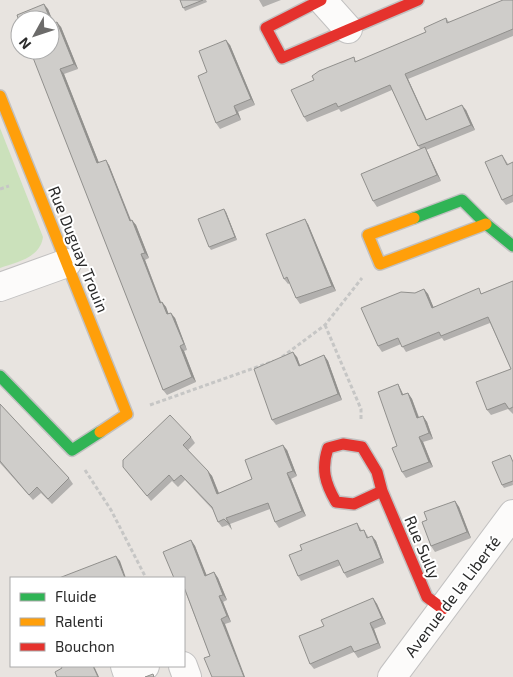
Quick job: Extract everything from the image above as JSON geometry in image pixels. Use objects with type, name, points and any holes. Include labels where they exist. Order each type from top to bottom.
[{"type":"street","points":[[348,30],[322,0],[266,28],[282,58],[348,30],[418,0]]},
{"type":"street","name":"Rue Duguay Trouin","points":[[0,96],[127,414]]},
{"type":"street","points":[[486,224],[380,264],[368,235],[462,200],[486,224],[513,246]]},
{"type":"street","points":[[0,287],[67,263]]},
{"type":"street","points":[[0,376],[72,450],[127,414]]},
{"type":"street","points":[[362,447],[343,444],[328,448],[322,463],[325,484],[336,502],[354,504],[382,491]]},
{"type":"street","name":"Rue Sully","points":[[362,447],[376,472],[382,491],[427,597],[443,609]]},
{"type":"street","name":"Avenue de la Liberté","points":[[392,677],[513,514]]},
{"type":"street","points":[[125,667],[127,672],[142,667]]},
{"type":"path","points":[[127,414],[281,358],[325,324],[363,277],[380,264]]},
{"type":"path","points":[[325,324],[361,410],[362,447]]},
{"type":"path","points":[[72,450],[111,510],[145,577]]},
{"type":"green space","points":[[0,128],[43,237],[41,244],[33,254],[0,268]]},
{"type":"building","points":[[180,0],[203,0],[183,8]]},
{"type":"building","points":[[503,0],[513,0],[513,29],[405,74],[426,120],[462,105],[471,125],[418,146],[390,85],[338,107],[336,103],[304,117],[291,90],[314,80],[312,76],[319,71],[354,57],[355,62],[426,32],[424,28],[446,18],[447,23]]},
{"type":"building","points":[[44,4],[46,10],[29,10]]},
{"type":"building","points":[[60,29],[74,64],[60,69],[97,163],[106,160],[145,253],[141,254],[160,303],[162,302],[167,314],[171,313],[184,344],[180,346],[192,377],[163,390],[34,60],[60,60]]},
{"type":"building","points":[[226,40],[251,99],[234,106],[237,114],[216,123],[198,76],[207,72],[199,51]]},
{"type":"building","points":[[425,147],[437,175],[373,201],[361,174]]},
{"type":"building","points":[[502,155],[507,165],[513,162],[513,195],[502,200],[485,162]]},
{"type":"building","points":[[224,209],[235,237],[209,247],[198,219]]},
{"type":"building","points":[[305,219],[332,286],[296,298],[287,277],[284,279],[266,234]]},
{"type":"building","points":[[513,281],[513,407],[509,409],[505,403],[487,410],[476,382],[511,369],[488,317],[441,336],[439,332],[402,347],[398,338],[378,346],[361,308],[401,292],[415,293],[424,289],[432,308],[479,288],[481,294]]},
{"type":"building","points":[[293,352],[299,366],[324,355],[338,394],[272,420],[254,369]]},
{"type":"building","points":[[398,384],[402,395],[408,393],[417,418],[423,416],[429,433],[419,437],[429,462],[402,472],[392,448],[397,446],[378,392]]},
{"type":"building","points":[[0,404],[69,478],[48,499],[37,487],[29,495],[0,461]]},
{"type":"building","points":[[170,415],[191,437],[183,445],[208,471],[217,494],[252,479],[245,460],[283,445],[293,471],[287,473],[302,511],[275,522],[268,503],[226,518],[229,524],[224,519],[218,522],[212,507],[181,475],[174,481],[169,475],[147,496],[123,467],[123,460]]},
{"type":"building","points":[[510,455],[513,462],[513,481],[502,485],[492,462]]},
{"type":"building","points":[[455,501],[467,532],[431,546],[422,522],[427,520],[424,512]]},
{"type":"building","points":[[357,523],[360,531],[364,530],[367,538],[372,536],[381,558],[344,573],[338,560],[298,576],[289,555],[302,550],[300,545]]},
{"type":"building","points":[[191,540],[205,576],[214,572],[223,595],[219,596],[227,616],[221,619],[244,677],[212,677],[204,658],[210,656],[185,590],[185,577],[174,577],[163,552]]},
{"type":"building","points":[[116,556],[125,577],[62,577]]},
{"type":"building","points":[[373,598],[382,618],[370,623],[378,643],[354,652],[351,646],[310,664],[299,636],[324,626],[321,620]]},
{"type":"building","points":[[93,667],[98,677],[57,677],[55,672],[62,668]]},
{"type":"traffic: fast","points":[[414,218],[462,200],[486,224],[513,246]]},
{"type":"traffic: fast","points":[[0,376],[72,450],[100,432]]},
{"type":"traffic: slow","points":[[0,96],[127,414],[100,432]]},
{"type":"traffic: slow","points":[[414,218],[368,235],[380,264],[486,224]]},
{"type":"traffic: jam","points":[[321,0],[266,28],[282,58],[418,0]]},
{"type":"traffic: jam","points":[[382,491],[354,504],[336,502],[325,476],[328,448],[343,444],[362,447],[377,472],[382,491],[427,597],[443,609]]}]
